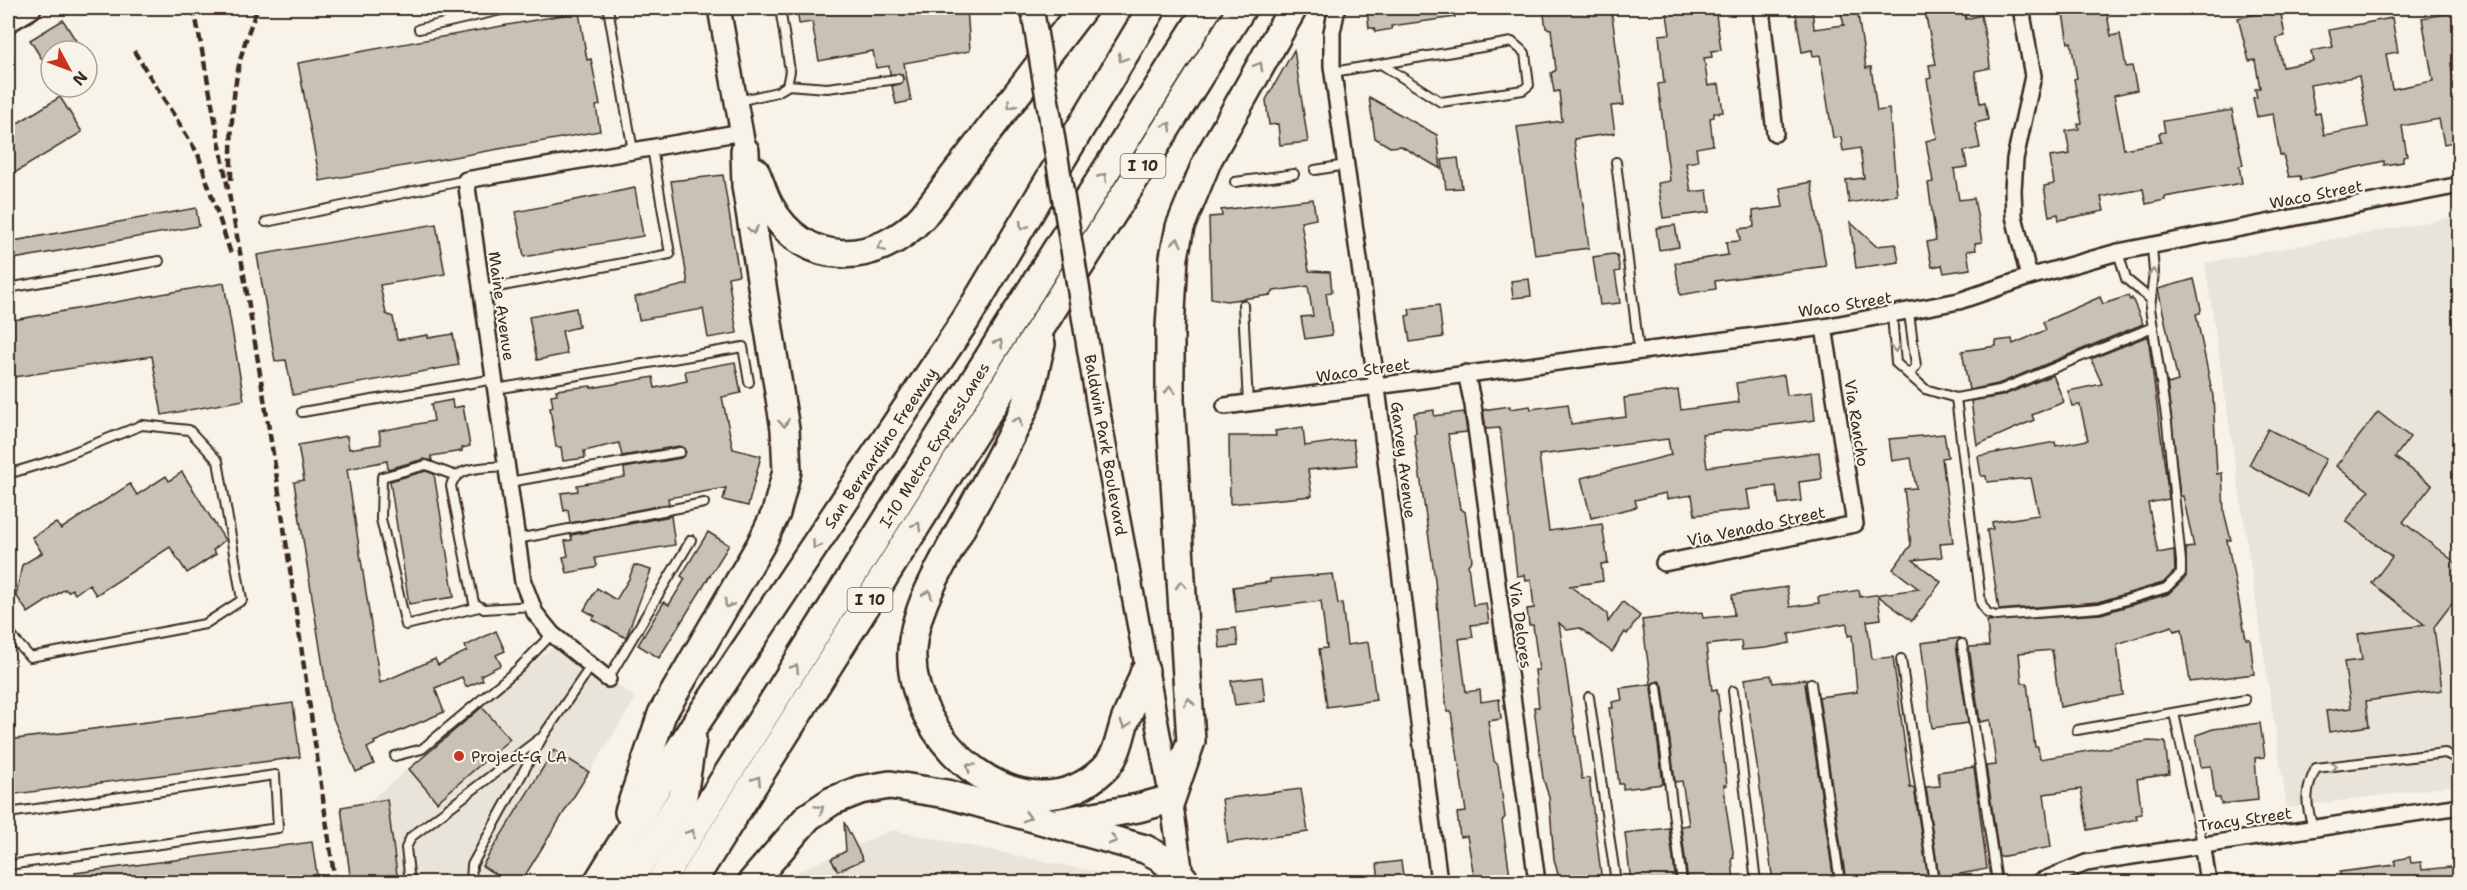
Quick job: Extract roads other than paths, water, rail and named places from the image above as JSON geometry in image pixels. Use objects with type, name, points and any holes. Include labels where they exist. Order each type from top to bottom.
[{"type":"highway","points":[[743,141],[769,206],[790,231],[804,241],[832,253],[864,254],[886,246],[907,234],[923,216],[1083,8]]},
{"type":"highway","name":"San Bernardino Freeway","points":[[598,882],[694,726],[965,321],[1152,8]]},
{"type":"highway","name":"I-10 Metro ExpressLanes","points":[[660,882],[1208,8]]},
{"type":"highway","name":"I 10","points":[[692,882],[1242,8]]},
{"type":"highway","points":[[1056,823],[1138,808],[1171,799],[1191,741],[1170,400],[1170,329],[1174,257],[1180,227],[1208,159],[1293,8]]},
{"type":"highway","points":[[613,860],[662,714],[761,544],[776,513],[787,471],[785,429],[746,186],[743,141]]},
{"type":"highway","points":[[1048,318],[1023,411],[931,586],[916,625],[912,651],[915,681],[934,731],[952,753],[974,772],[1006,787],[1034,794],[1068,789],[1083,783],[1103,770],[1121,742],[1124,725],[1145,671]]},
{"type":"highway","points":[[628,882],[683,795],[694,726]]},
{"type":"highway","points":[[752,882],[808,817],[832,801],[860,790],[890,785],[917,788],[1056,823],[1145,849],[1160,857],[1183,880]]},
{"type":"main road","points":[[8,21],[30,8]]},
{"type":"main road","points":[[719,8],[743,141]]},
{"type":"main road","name":"Baldwin Park Boulevard","points":[[1033,10],[1100,419],[1145,671],[1171,799],[1183,880]]},
{"type":"street","name":"Garvey Avenue","points":[[1337,8],[1332,32],[1333,72],[1377,388],[1439,882]]},
{"type":"street","points":[[1761,8],[1774,134]]},
{"type":"street","points":[[2020,8],[2033,76],[2015,159],[2013,190],[2014,216],[2029,277]]},
{"type":"street","points":[[466,180],[652,148],[743,141]]},
{"type":"street","name":"Maine Avenue","points":[[466,180],[523,582],[532,606],[552,634],[608,680]]},
{"type":"street","name":"Waco Street","points":[[1225,406],[1377,388],[1466,374],[1824,327],[1909,313],[1959,301],[2029,277],[2118,252],[2460,184]]},
{"type":"street","name":"Via Rancho","points":[[1824,327],[1855,524]]},
{"type":"street","name":"Via Delores","points":[[1466,374],[1475,416],[1537,882]]},
{"type":"street","name":"Via Venado Street","points":[[1664,563],[1855,524]]},
{"type":"street","name":"Tracy Street","points":[[2039,882],[2086,862],[2460,806]]},
{"type":"street","points":[[2202,843],[2208,882]]},
{"type":"lane","points":[[419,29],[510,8]]},
{"type":"lane","points":[[608,8],[633,151]]},
{"type":"lane","points":[[780,8],[790,71],[787,85]]},
{"type":"lane","points":[[1333,72],[1512,42],[1525,53],[1529,85],[1523,90],[1441,102],[1381,64]]},
{"type":"lane","points":[[736,101],[777,92],[787,85],[827,88],[898,79]]},
{"type":"lane","points":[[482,290],[670,254],[652,148]]},
{"type":"lane","points":[[1616,162],[1640,351]]},
{"type":"lane","points":[[1315,170],[1346,165]]},
{"type":"lane","points":[[1235,182],[1294,174]]},
{"type":"lane","points":[[266,222],[466,180]]},
{"type":"lane","points":[[1956,398],[1981,603],[1987,613],[1996,616],[2099,608],[2166,588],[2181,573],[2181,561],[2167,423],[2149,298],[2154,272],[2152,247]]},
{"type":"lane","points":[[2118,252],[2126,279],[2149,298]]},
{"type":"lane","points":[[8,288],[159,261]]},
{"type":"lane","points":[[1243,305],[1248,404]]},
{"type":"lane","points":[[1909,313],[1916,366],[1910,374]]},
{"type":"lane","points":[[1892,315],[1896,363],[1925,389],[1956,398],[2000,390],[2153,327]]},
{"type":"lane","points":[[302,412],[743,348],[749,382]]},
{"type":"lane","points":[[8,474],[54,460],[142,425],[189,430],[218,461],[242,600],[205,624],[30,657],[12,637],[8,623]]},
{"type":"lane","points":[[479,607],[474,603],[450,486],[460,472],[508,474],[680,452]]},
{"type":"lane","points":[[456,476],[426,465],[382,477],[381,519],[406,625],[479,607],[532,606]]},
{"type":"lane","points":[[517,540],[704,503]]},
{"type":"lane","points":[[608,680],[691,540]]},
{"type":"lane","points":[[395,756],[422,749],[518,669],[552,634]]},
{"type":"lane","points":[[1962,644],[1997,882]]},
{"type":"lane","points":[[1901,659],[1934,882]]},
{"type":"lane","points":[[471,882],[472,865],[543,736],[591,666]]},
{"type":"lane","points":[[1811,683],[1840,882]]},
{"type":"lane","points":[[1657,687],[1682,882]]},
{"type":"lane","points":[[1733,691],[1756,882]]},
{"type":"lane","points":[[1589,697],[1616,882]]},
{"type":"lane","points":[[2077,730],[2246,700]]},
{"type":"lane","points":[[2174,713],[2202,843]]},
{"type":"lane","points":[[410,882],[405,848],[411,837],[543,736]]},
{"type":"lane","points":[[2313,827],[2306,806],[2306,789],[2316,768],[2445,753],[2460,760]]},
{"type":"lane","points":[[8,813],[275,775],[278,828],[8,865]]},
{"type":"railway","points":[[194,8],[242,263],[276,472],[335,882]]},
{"type":"railway","points":[[231,180],[234,92],[242,51],[258,8]]},
{"type":"railway","points":[[134,51],[198,154],[231,254]]},
{"type":"place","name":"Project-G LA","points":[[459,756]]}]
